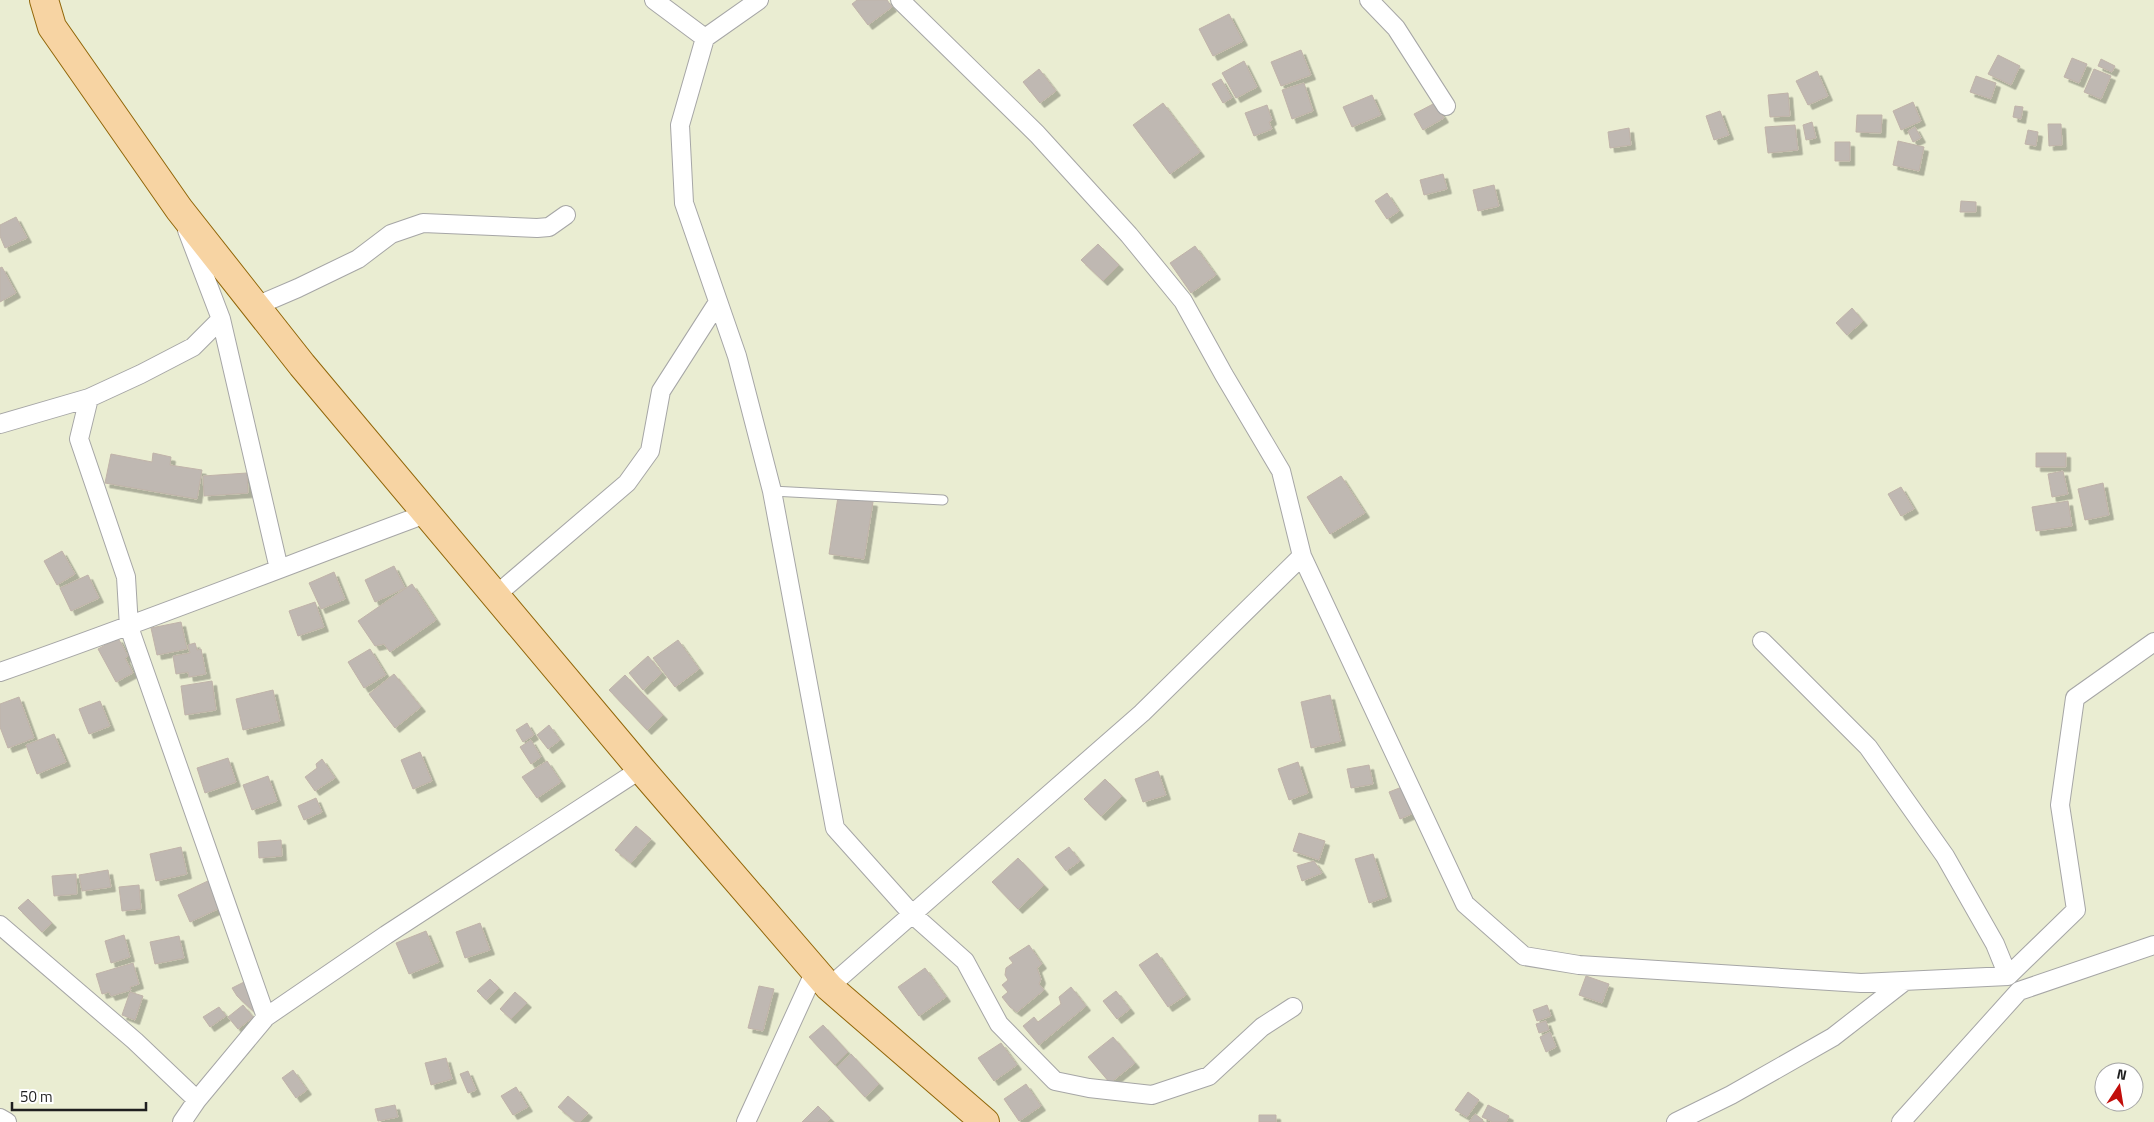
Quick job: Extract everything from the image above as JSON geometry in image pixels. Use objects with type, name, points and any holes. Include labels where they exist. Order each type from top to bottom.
[{"type":"main road","points":[[44,0],[52,27],[178,209],[302,365],[641,769],[822,979],[985,1122]]},
{"type":"street","points":[[654,0],[705,38]]},
{"type":"street","points":[[759,0],[705,38],[680,125],[684,203],[737,356],[772,491],[835,828],[912,914],[965,961],[999,1024],[1055,1081],[1089,1088],[1152,1096],[1209,1076],[1262,1027],[1294,1007]]},
{"type":"street","points":[[900,0],[1038,134],[1129,235],[1183,301],[1281,471],[1302,556],[1465,904],[1524,956],[1579,965],[1861,983],[2008,976],[2076,910],[2060,805],[2075,698],[2154,642]]},
{"type":"street","points":[[1369,0],[1396,28],[1446,106]]},
{"type":"street","points":[[178,209],[221,319],[279,568]]},
{"type":"street","points":[[256,306],[358,259],[391,234],[407,227],[423,223],[537,228],[549,227],[566,215]]},
{"type":"street","points":[[496,594],[627,483],[650,451],[662,391],[718,302]]},
{"type":"street","points":[[0,424],[89,398],[141,374],[193,347],[221,319]]},
{"type":"street","points":[[89,398],[79,439],[126,577],[129,627],[266,1017]]},
{"type":"street","points":[[0,672],[129,627],[279,568],[428,513]]},
{"type":"street","points":[[746,1122],[822,979],[912,914],[1142,713],[1302,556]]},
{"type":"street","points":[[1762,641],[1868,747],[1945,856],[1995,944],[2008,976]]},
{"type":"street","points":[[182,1122],[197,1100],[266,1017],[386,935],[641,769]]},
{"type":"street","points":[[0,925],[135,1042],[197,1100]]},
{"type":"street","points":[[1901,1122],[2019,991],[2154,945]]},
{"type":"street","points":[[1676,1122],[1731,1095],[1833,1037],[1905,981]]},
{"type":"street","points":[[0,1118],[7,1122]]},
{"type":"lane","points":[[772,491],[943,500]]},
{"type":"green space","points":[[0,0],[2154,0],[2154,1122],[0,1122]]},
{"type":"building","points":[[857,0],[887,0],[892,7],[868,25],[852,4]]},
{"type":"building","points":[[1229,14],[1243,41],[1213,56],[1199,29]]},
{"type":"building","points":[[1301,50],[1311,75],[1281,86],[1271,62]]},
{"type":"building","points":[[1998,55],[2020,66],[2011,85],[1988,74]]},
{"type":"building","points":[[2072,58],[2087,64],[2079,83],[2064,77]]},
{"type":"building","points":[[2101,59],[2115,66],[2112,72],[2098,66]]},
{"type":"building","points":[[1244,61],[1257,87],[1236,98],[1222,73]]},
{"type":"building","points":[[1039,69],[1056,91],[1040,103],[1023,82]]},
{"type":"building","points":[[2094,69],[2111,76],[2101,99],[2084,92]]},
{"type":"building","points":[[1817,71],[1828,96],[1808,105],[1796,81]]},
{"type":"building","points":[[1976,76],[1996,83],[1991,99],[1970,92]]},
{"type":"building","points":[[1221,79],[1232,98],[1223,103],[1212,84]]},
{"type":"building","points":[[1304,83],[1313,111],[1292,119],[1282,90]]},
{"type":"building","points":[[1788,93],[1790,116],[1770,117],[1768,95]]},
{"type":"building","points":[[1372,95],[1381,115],[1352,127],[1343,107]]},
{"type":"building","points":[[1913,102],[1921,121],[1901,130],[1893,111]]},
{"type":"building","points":[[1163,103],[1200,152],[1170,174],[1133,125]]},
{"type":"building","points":[[1435,103],[1444,118],[1423,130],[1414,114]]},
{"type":"building","points":[[1267,105],[1272,120],[1269,122],[1272,129],[1254,136],[1245,113]]},
{"type":"building","points":[[2015,106],[2023,107],[2021,119],[2013,117]]},
{"type":"building","points":[[1720,111],[1729,135],[1714,140],[1706,116]]},
{"type":"building","points":[[1857,115],[1882,115],[1881,133],[1856,132]]},
{"type":"building","points":[[1812,122],[1816,138],[1806,140],[1803,125]]},
{"type":"building","points":[[2048,124],[2061,124],[2062,145],[2049,146]]},
{"type":"building","points":[[1795,125],[1798,150],[1768,153],[1765,127]]},
{"type":"building","points":[[1915,127],[1921,138],[1913,142],[1908,131]]},
{"type":"building","points":[[1629,128],[1631,145],[1610,148],[1608,132]]},
{"type":"building","points":[[2028,130],[2038,132],[2036,146],[2025,144]]},
{"type":"building","points":[[1898,141],[1924,147],[1919,171],[1893,165]]},
{"type":"building","points":[[1835,142],[1850,142],[1850,161],[1835,161]]},
{"type":"building","points":[[1443,174],[1447,189],[1424,195],[1420,180]]},
{"type":"building","points":[[1494,185],[1499,206],[1478,211],[1473,190]]},
{"type":"building","points":[[1387,193],[1399,211],[1387,219],[1375,201]]},
{"type":"building","points":[[1961,201],[1976,202],[1976,212],[1960,212]]},
{"type":"building","points":[[16,217],[27,238],[5,248],[0,236],[0,225]]},
{"type":"building","points":[[1098,244],[1119,265],[1103,281],[1081,260]]},
{"type":"building","points":[[1195,246],[1216,275],[1191,293],[1170,263]]},
{"type":"building","points":[[2,267],[16,293],[0,302],[0,268]]},
{"type":"building","points":[[1852,308],[1863,321],[1847,335],[1836,323]]},
{"type":"building","points":[[153,453],[171,457],[170,465],[202,470],[197,499],[105,483],[111,454],[152,462]]},
{"type":"building","points":[[2036,453],[2066,453],[2066,467],[2036,467]]},
{"type":"building","points":[[2063,471],[2068,494],[2052,497],[2048,474]]},
{"type":"building","points":[[247,473],[248,493],[204,496],[203,476]]},
{"type":"building","points":[[1341,476],[1365,513],[1330,534],[1307,497]]},
{"type":"building","points":[[2103,483],[2109,515],[2085,520],[2078,489]]},
{"type":"building","points":[[1901,487],[1914,509],[1901,516],[1888,494]]},
{"type":"building","points":[[838,497],[873,502],[864,559],[829,554]]},
{"type":"building","points":[[2068,501],[2072,526],[2036,531],[2032,507]]},
{"type":"building","points":[[62,551],[75,574],[57,585],[44,561]]},
{"type":"building","points":[[394,566],[405,588],[375,602],[365,580]]},
{"type":"building","points":[[334,572],[345,599],[321,609],[309,583]]},
{"type":"building","points":[[88,575],[99,598],[71,611],[60,588]]},
{"type":"building","points":[[412,584],[436,620],[390,652],[384,644],[375,646],[358,621]]},
{"type":"building","points":[[315,602],[324,627],[298,636],[289,611]]},
{"type":"building","points":[[181,622],[187,649],[157,655],[151,628]]},
{"type":"building","points":[[118,638],[128,656],[125,658],[133,673],[116,682],[98,649]]},
{"type":"building","points":[[678,640],[699,669],[675,687],[653,658]]},
{"type":"building","points":[[195,643],[197,650],[201,649],[206,674],[189,677],[188,672],[176,674],[173,656],[190,653],[188,645]]},
{"type":"building","points":[[370,649],[386,675],[364,688],[348,662]]},
{"type":"building","points":[[648,656],[662,673],[643,690],[629,673]]},
{"type":"building","points":[[394,674],[421,707],[395,728],[369,694]]},
{"type":"building","points":[[625,675],[663,715],[647,730],[609,690]]},
{"type":"building","points":[[212,681],[216,710],[185,715],[181,686]]},
{"type":"building","points":[[273,690],[280,721],[243,730],[236,699]]},
{"type":"building","points":[[1330,695],[1341,741],[1311,748],[1301,702]]},
{"type":"building","points":[[19,697],[34,738],[8,748],[0,727],[0,704]]},
{"type":"building","points":[[100,701],[110,726],[89,734],[79,709]]},
{"type":"building","points":[[527,723],[534,735],[523,742],[516,730]]},
{"type":"building","points":[[549,725],[560,740],[548,749],[537,735]]},
{"type":"building","points":[[54,734],[66,762],[37,774],[26,745]]},
{"type":"building","points":[[531,740],[541,757],[531,764],[520,747]]},
{"type":"building","points":[[420,752],[432,781],[413,789],[401,760]]},
{"type":"building","points":[[228,758],[236,782],[205,793],[197,768]]},
{"type":"building","points":[[322,759],[335,778],[315,791],[305,777],[317,768],[316,764]]},
{"type":"building","points":[[547,761],[561,782],[537,798],[522,777]]},
{"type":"building","points":[[1298,762],[1308,793],[1289,800],[1278,769]]},
{"type":"building","points":[[1369,765],[1373,784],[1351,788],[1347,769]]},
{"type":"building","points":[[1158,771],[1166,795],[1143,802],[1135,779]]},
{"type":"building","points":[[268,776],[277,801],[252,810],[243,785]]},
{"type":"building","points":[[1105,779],[1122,796],[1101,816],[1084,799]]},
{"type":"building","points":[[1402,787],[1414,813],[1400,819],[1389,792]]},
{"type":"building","points":[[316,798],[322,812],[304,820],[298,806]]},
{"type":"building","points":[[636,826],[651,839],[631,863],[615,850]]},
{"type":"building","points":[[1299,833],[1325,841],[1319,860],[1293,851]]},
{"type":"building","points":[[281,840],[282,856],[259,858],[258,842]]},
{"type":"building","points":[[181,847],[187,874],[156,881],[150,854]]},
{"type":"building","points":[[1069,847],[1080,861],[1066,871],[1055,857]]},
{"type":"building","points":[[1373,854],[1387,897],[1369,903],[1355,859]]},
{"type":"building","points":[[1018,858],[1044,885],[1018,909],[992,882]]},
{"type":"building","points":[[1314,861],[1322,873],[1302,881],[1297,866]]},
{"type":"building","points":[[108,870],[111,887],[82,891],[79,875]]},
{"type":"building","points":[[76,874],[77,894],[54,896],[52,876]]},
{"type":"building","points":[[210,880],[222,907],[190,922],[178,895]]},
{"type":"building","points":[[139,885],[141,909],[122,911],[119,887]]},
{"type":"building","points":[[28,899],[52,923],[42,932],[18,908]]},
{"type":"building","points":[[480,923],[490,950],[465,958],[456,932]]},
{"type":"building","points":[[426,931],[439,962],[409,974],[396,943]]},
{"type":"building","points":[[124,935],[130,957],[111,963],[105,941]]},
{"type":"building","points":[[179,936],[184,958],[155,964],[150,942]]},
{"type":"building","points":[[1029,945],[1042,964],[1037,968],[1041,979],[1039,984],[1044,990],[1017,1012],[1002,997],[1008,992],[1002,985],[1008,980],[1005,975],[1006,968],[1013,963],[1009,958]]},
{"type":"building","points":[[1157,953],[1186,995],[1168,1007],[1139,965]]},
{"type":"building","points":[[133,963],[139,984],[130,987],[131,990],[111,996],[109,992],[102,994],[96,974]]},
{"type":"building","points":[[925,968],[946,997],[919,1016],[898,987]]},
{"type":"building","points":[[1586,976],[1609,984],[1602,1003],[1579,995]]},
{"type":"building","points":[[490,979],[499,988],[486,1000],[477,991]]},
{"type":"building","points":[[244,982],[260,1009],[254,1012],[237,996],[232,988]]},
{"type":"building","points":[[759,986],[774,989],[763,1031],[748,1028]]},
{"type":"building","points":[[1071,987],[1086,1006],[1039,1045],[1023,1026],[1034,1017],[1038,1022],[1061,1004],[1059,997]]},
{"type":"building","points":[[1116,991],[1130,1009],[1117,1019],[1103,1001]]},
{"type":"building","points":[[130,992],[143,996],[135,1020],[122,1015]]},
{"type":"building","points":[[515,992],[527,1003],[511,1019],[500,1009]]},
{"type":"building","points":[[243,1005],[253,1017],[238,1029],[228,1017]]},
{"type":"building","points":[[1547,1005],[1551,1016],[1537,1021],[1533,1010]]},
{"type":"building","points":[[219,1007],[226,1016],[210,1027],[203,1017]]},
{"type":"building","points":[[1546,1021],[1549,1030],[1539,1033],[1536,1024]]},
{"type":"building","points":[[823,1025],[848,1052],[835,1065],[809,1037]]},
{"type":"building","points":[[1550,1032],[1556,1047],[1546,1052],[1540,1037]]},
{"type":"building","points":[[1113,1037],[1135,1063],[1110,1083],[1088,1057]]},
{"type":"building","points":[[1001,1043],[1017,1065],[994,1081],[978,1058]]},
{"type":"building","points":[[851,1054],[879,1084],[865,1097],[837,1067]]},
{"type":"building","points":[[446,1058],[452,1079],[431,1085],[425,1063]]},
{"type":"building","points":[[293,1070],[307,1090],[296,1098],[282,1078]]},
{"type":"building","points":[[468,1071],[476,1090],[468,1093],[460,1074]]},
{"type":"building","points":[[1026,1084],[1041,1106],[1019,1121],[1004,1099]]},
{"type":"building","points":[[516,1087],[528,1107],[513,1115],[501,1096]]},
{"type":"building","points":[[1468,1092],[1479,1100],[1467,1117],[1455,1110]]},
{"type":"building","points":[[568,1096],[588,1113],[580,1122],[576,1122],[558,1107]]},
{"type":"building","points":[[395,1105],[398,1117],[378,1121],[375,1109]]},
{"type":"building","points":[[1488,1105],[1509,1116],[1506,1122],[1493,1122],[1482,1117]]},
{"type":"building","points":[[818,1106],[830,1118],[827,1122],[802,1122]]},
{"type":"building","points":[[1475,1114],[1483,1120],[1482,1122],[1469,1122]]},
{"type":"building","points":[[1259,1115],[1276,1115],[1276,1122],[1259,1122]]}]
